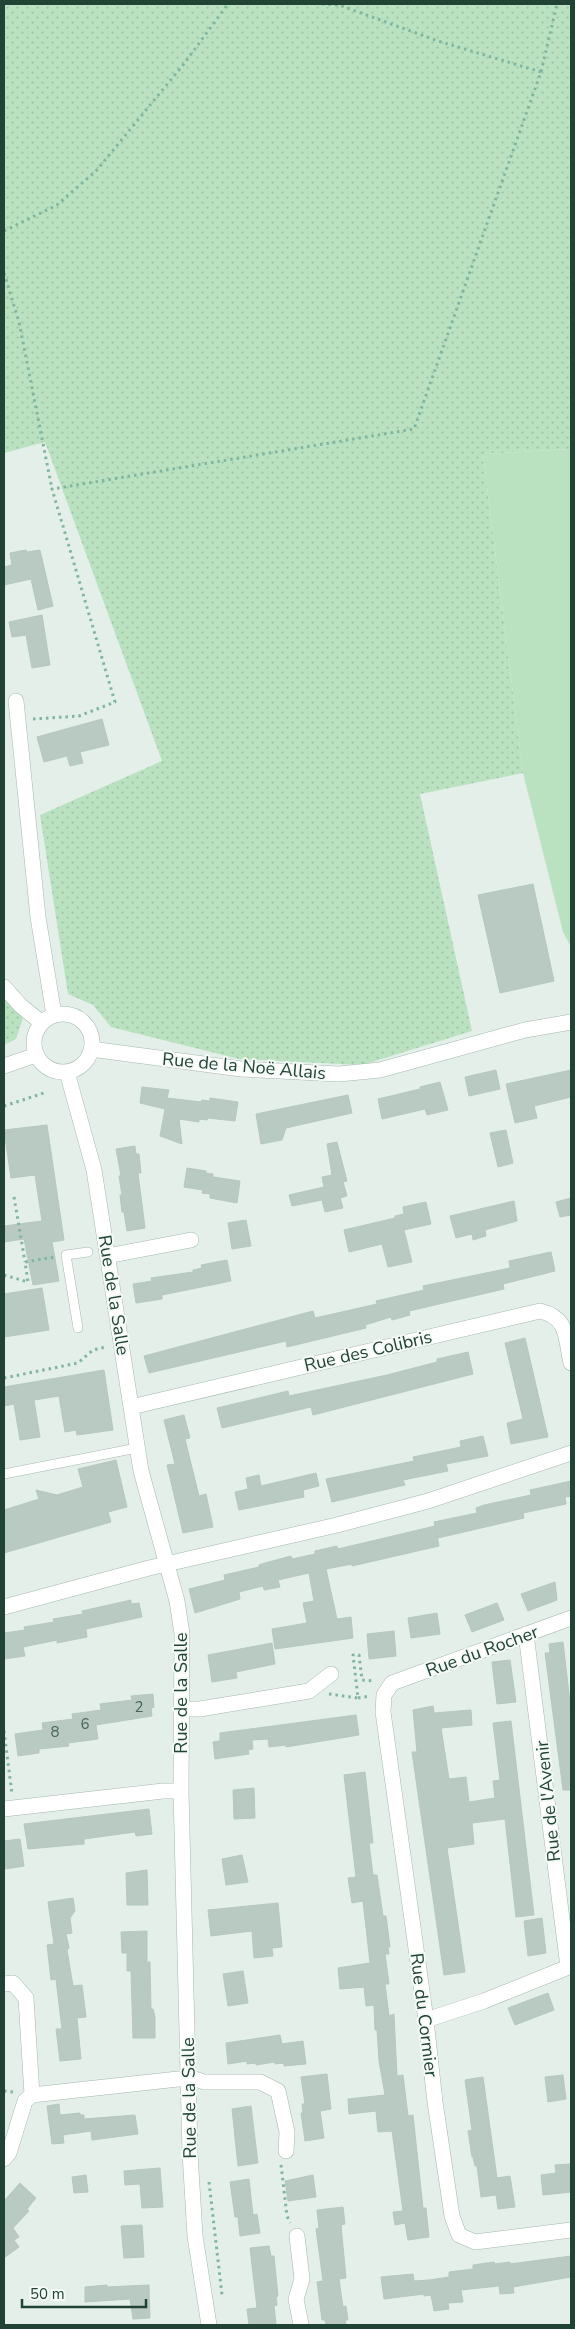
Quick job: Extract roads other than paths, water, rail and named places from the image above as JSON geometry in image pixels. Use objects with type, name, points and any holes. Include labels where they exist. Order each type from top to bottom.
[{"type":"street","points":[[4,987],[21,1006],[48,1019],[74,1016],[82,1022],[88,1030],[91,1039],[91,1049],[83,1064],[67,1072],[49,1069],[36,1055],[34,1039],[48,1019],[16,701]]},
{"type":"street","name":"Rue de la Noë Allais","points":[[91,1049],[241,1069],[339,1074],[380,1070],[525,1030],[571,1022]]},
{"type":"street","points":[[4,1066],[36,1055]]},
{"type":"street","name":"Rue de la Salle","points":[[67,1072],[94,1170],[137,1448],[152,1515],[168,1564],[182,1634],[181,1792],[187,2079],[195,2236],[209,2325]]},
{"type":"street","points":[[108,1256],[191,1240]]},
{"type":"street","name":"Rue des Colibris","points":[[131,1407],[540,1311],[553,1314],[562,1322],[571,1363]]},
{"type":"street","points":[[4,1607],[168,1564],[338,1525],[428,1501],[571,1453]]},
{"type":"street","name":"Rue du Rocher","points":[[392,1684],[571,1618]]},
{"type":"street","name":"Rue de l'Avenir","points":[[526,1634],[570,1967]]},
{"type":"street","points":[[182,1709],[200,1709],[309,1691],[331,1674]]},
{"type":"street","name":"Rue du Cormier","points":[[392,1684],[384,1695],[383,1712],[426,2020],[435,2102],[451,2207],[459,2235],[475,2242],[571,2230]]},
{"type":"street","points":[[8,1805],[163,1791],[181,1792]]},
{"type":"street","points":[[426,2020],[484,2002],[570,1967]]},
{"type":"street","points":[[4,1984],[13,1983],[26,1998],[32,2095]]},
{"type":"street","points":[[4,2159],[12,2146],[25,2101],[32,2095],[127,2083],[187,2079],[204,2082],[260,2082],[278,2091],[287,2132],[286,2150]]},
{"type":"street","points":[[297,2236],[302,2279],[296,2299],[301,2325]]},
{"type":"lane","points":[[78,1328],[66,1255],[88,1252]]},
{"type":"lane","points":[[4,1474],[137,1448]]}]
